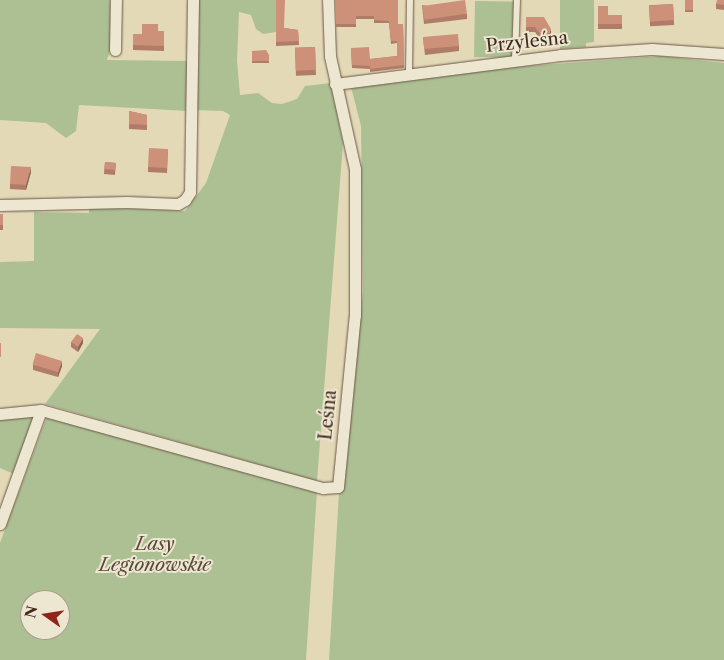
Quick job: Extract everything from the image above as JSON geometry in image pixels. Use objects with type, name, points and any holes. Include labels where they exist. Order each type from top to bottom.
[{"type":"street","points":[[115,50],[116,0]]},
{"type":"street","points":[[0,205],[127,202],[178,204],[185,200],[190,192],[193,0]]},
{"type":"street","name":"Leśna","points":[[0,414],[41,410],[323,488],[338,488],[355,315],[355,169],[330,56],[328,0]]},
{"type":"street","name":"Przyleśna","points":[[335,84],[410,72],[515,60],[652,48],[724,54]]},
{"type":"street","points":[[0,524],[41,410]]},
{"type":"lane","points":[[410,0],[410,72]]},
{"type":"lane","points":[[515,60],[517,0]]},
{"type":"green space","points":[[0,0],[110,0],[110,50],[107,60],[190,61],[188,111],[79,105],[76,131],[66,138],[46,123],[0,120]]},
{"type":"green space","points":[[195,0],[276,0],[276,32],[263,34],[256,29],[251,15],[239,12],[237,61],[240,95],[258,93],[272,103],[282,104],[297,99],[305,86],[331,83],[343,143],[317,481],[45,404],[100,329],[0,328],[0,262],[34,261],[34,212],[89,213],[89,207],[185,211],[206,183],[230,115],[223,111],[193,110]]},
{"type":"green space","points":[[560,0],[594,0],[594,42],[586,43],[586,47],[560,49]]},
{"type":"green space","points":[[475,1],[514,2],[513,58],[474,57]]},
{"type":"green space","points":[[661,56],[724,63],[724,660],[329,660],[339,493],[363,292],[361,126],[351,87],[420,74]]},
{"type":"green space","points":[[36,417],[14,474],[0,468],[0,420]]},
{"type":"green space","name":"Lasy Legionowskie","points":[[47,417],[317,491],[306,660],[0,660],[0,543]]},
{"type":"building","points":[[276,0],[285,0],[284,28],[298,30],[299,41],[276,42]]},
{"type":"building","points":[[335,0],[398,0],[398,24],[403,24],[404,65],[370,69],[370,66],[352,65],[351,48],[369,47],[370,59],[397,56],[397,41],[391,41],[389,21],[374,20],[374,16],[356,16],[356,24],[336,24]]},
{"type":"building","points":[[465,0],[467,14],[424,20],[422,6]]},
{"type":"building","points":[[685,0],[693,0],[693,10],[685,10]]},
{"type":"building","points":[[717,0],[724,0],[724,5],[716,4]]},
{"type":"building","points":[[673,4],[674,20],[650,22],[649,6]]},
{"type":"building","points":[[598,6],[608,6],[608,15],[622,15],[622,24],[598,24]]},
{"type":"building","points":[[526,17],[544,17],[551,29],[548,36],[541,36],[535,27],[526,27]]},
{"type":"building","points":[[142,24],[158,24],[158,31],[164,31],[164,46],[133,45],[133,34],[142,34]]},
{"type":"building","points":[[458,34],[459,46],[424,49],[423,37]]},
{"type":"building","points":[[315,47],[316,70],[296,71],[295,48]]},
{"type":"building","points":[[266,50],[269,55],[269,61],[252,61],[252,51]]},
{"type":"building","points":[[129,111],[147,115],[147,125],[129,124]]},
{"type":"building","points":[[149,148],[168,149],[167,168],[148,167]]},
{"type":"building","points":[[105,162],[116,163],[115,170],[104,169]]},
{"type":"building","points":[[11,166],[31,167],[26,185],[10,184]]},
{"type":"building","points":[[0,214],[3,214],[3,225],[0,225]]},
{"type":"building","points":[[77,334],[83,338],[78,347],[71,342]]},
{"type":"building","points":[[36,353],[62,361],[58,372],[32,364]]}]
